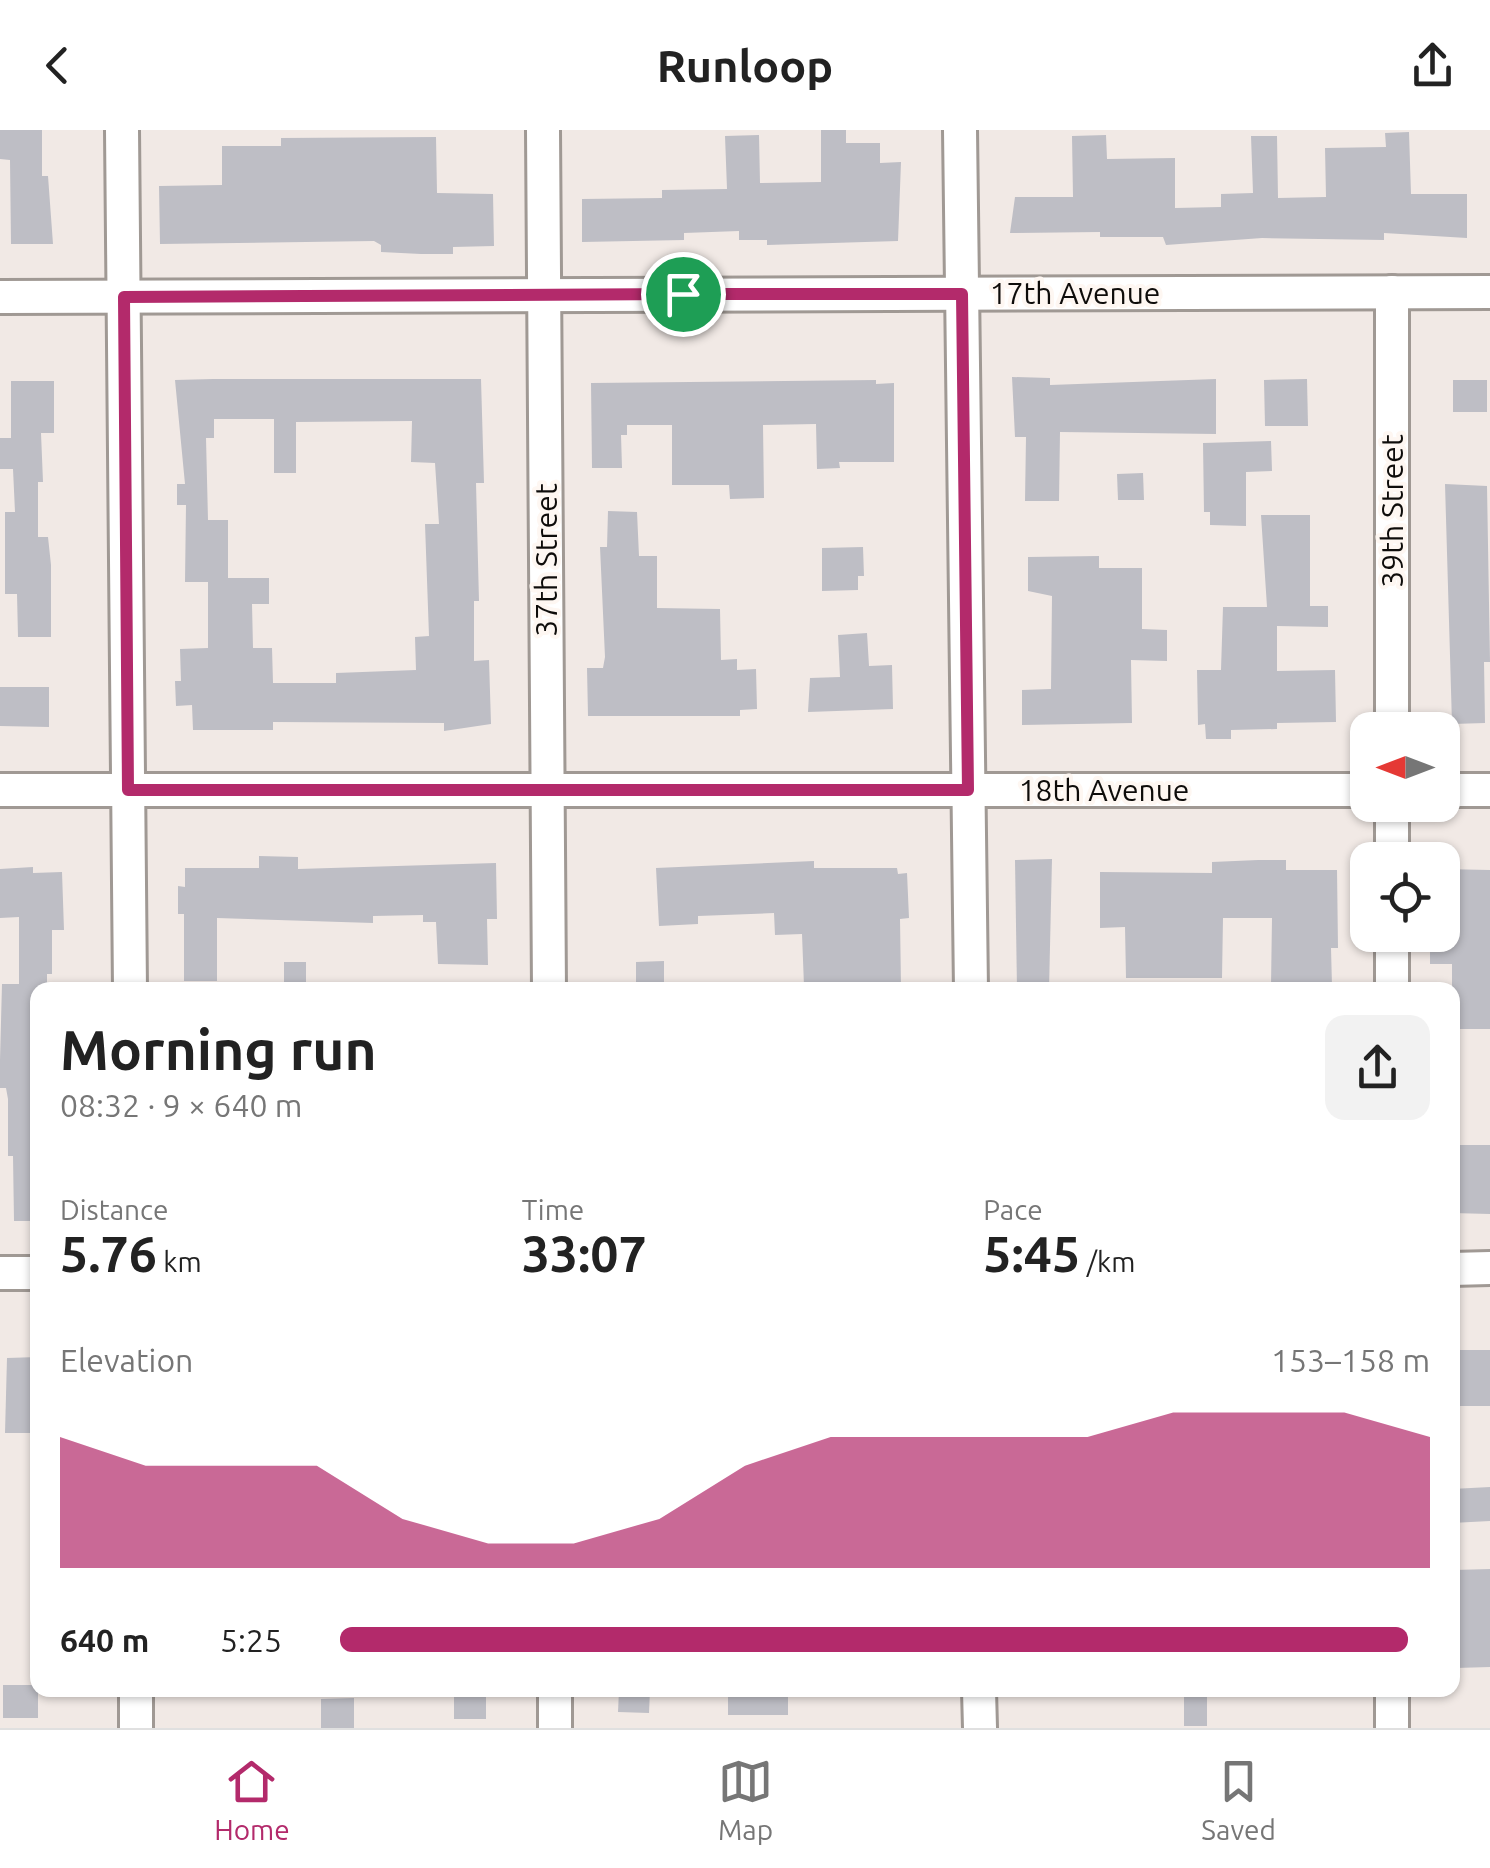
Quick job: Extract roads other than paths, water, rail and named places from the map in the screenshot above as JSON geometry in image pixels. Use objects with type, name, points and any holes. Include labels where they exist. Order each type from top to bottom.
[{"type":"street","points":[[122,130],[130,982]]},
{"type":"street","name":"37th Street","points":[[543,130],[549,982]]},
{"type":"street","points":[[960,130],[971,982]]},
{"type":"street","name":"39th Street","points":[[1392,292],[1392,712]]},
{"type":"street","name":"17th Avenue","points":[[0,297],[1490,292]]},
{"type":"street","name":"18th Avenue","points":[[0,790],[1350,790]]},
{"type":"street","points":[[1460,790],[1490,790]]},
{"type":"street","points":[[1392,952],[1392,982]]},
{"type":"street","points":[[1460,1269],[1490,1268]]},
{"type":"street","points":[[0,1273],[30,1273]]},
{"type":"street","points":[[136,1697],[136,1728]]},
{"type":"street","points":[[554,1697],[555,1728]]},
{"type":"street","points":[[980,1697],[980,1728]]},
{"type":"street","points":[[1392,1697],[1392,1728]]}]
